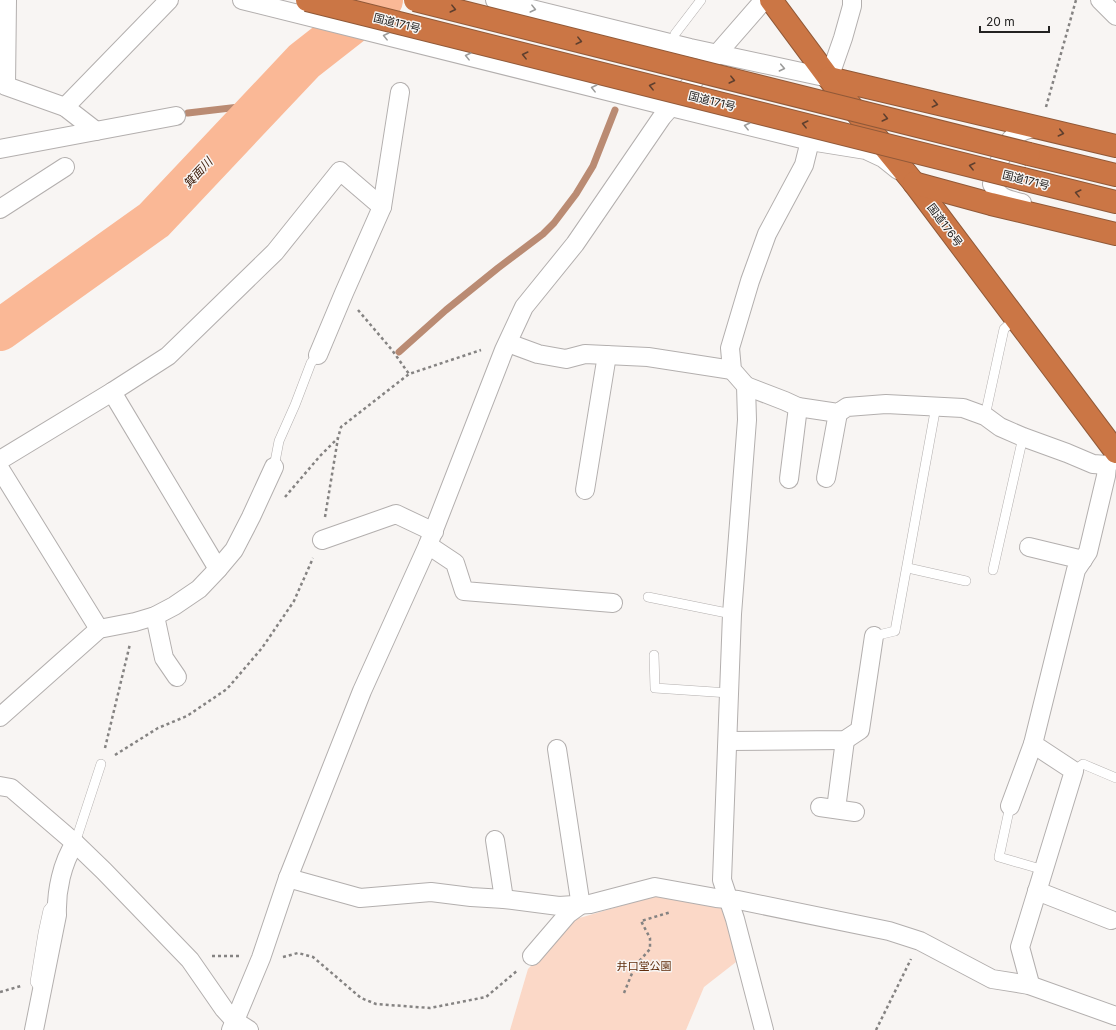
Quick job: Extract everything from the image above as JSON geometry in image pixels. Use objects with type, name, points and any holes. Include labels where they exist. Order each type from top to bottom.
[{"type":"highway","points":[[415,0],[1116,175]]},
{"type":"highway","name":"国道176号","points":[[771,0],[829,78],[914,183],[1016,318],[1113,458]]},
{"type":"highway","name":"国道171号","points":[[301,6],[1116,202]]},
{"type":"highway","points":[[829,78],[1040,120],[1116,146]]},
{"type":"highway","points":[[914,183],[991,204],[1116,234]]},
{"type":"street","points":[[8,0],[2,88],[65,107],[96,131]]},
{"type":"street","points":[[65,107],[169,0]]},
{"type":"street","points":[[242,0],[301,6],[424,45],[816,142],[866,150],[883,158],[914,183]]},
{"type":"street","points":[[495,0],[718,54],[829,78],[843,38],[852,6],[852,0]]},
{"type":"street","points":[[239,1027],[288,878],[362,692],[431,539],[508,343],[524,307],[575,244],[662,117],[764,0]]},
{"type":"street","points":[[1100,0],[1116,16]]},
{"type":"street","points":[[318,355],[382,207],[400,92]]},
{"type":"street","points":[[838,414],[798,407],[746,386],[732,370],[730,348],[750,281],[767,234],[816,142],[840,136],[850,120],[850,105]]},
{"type":"street","points":[[0,148],[176,116]]},
{"type":"street","points":[[1040,120],[1012,138],[995,169],[992,184],[997,194],[1008,200],[1116,226]]},
{"type":"street","points":[[0,209],[65,167]]},
{"type":"street","points":[[0,460],[168,356],[269,258],[340,170],[382,207]]},
{"type":"street","points":[[508,343],[538,354],[566,359],[585,354],[648,357],[732,370]]},
{"type":"street","points":[[585,490],[607,355]]},
{"type":"street","points":[[746,386],[747,420],[732,614],[722,880],[735,919],[764,1030]]},
{"type":"street","points":[[112,392],[218,569]]},
{"type":"street","points":[[826,478],[838,414],[847,407],[886,404],[963,408],[985,416],[1000,427],[1023,438],[1067,453],[1093,464],[1113,458]]},
{"type":"street","points":[[789,479],[798,407]]},
{"type":"street","points":[[1010,806],[1033,744],[1076,570],[1088,552],[1106,476],[1113,458]]},
{"type":"street","points":[[0,717],[99,629],[135,622],[155,616],[174,606],[199,589],[234,550],[274,467]]},
{"type":"street","points":[[0,469],[99,629]]},
{"type":"street","points":[[322,540],[396,514],[431,539],[455,563],[464,591],[613,603]]},
{"type":"street","points":[[1029,547],[1083,560]]},
{"type":"street","points":[[155,616],[164,658],[177,677]]},
{"type":"street","points":[[728,741],[845,740],[860,730],[874,636]]},
{"type":"street","points":[[845,740],[828,808],[855,812]]},
{"type":"street","points":[[1029,985],[1020,947],[1074,771],[1033,744]]},
{"type":"street","points":[[532,956],[568,914],[579,906],[580,900],[557,749]]},
{"type":"street","points":[[0,786],[11,788],[75,843],[121,888],[190,960],[224,1009],[239,1027]]},
{"type":"street","points":[[494,840],[504,899]]},
{"type":"street","points":[[17,1030],[34,1028],[38,986],[57,915],[56,900],[67,855],[75,843]]},
{"type":"street","points":[[288,878],[360,898],[431,892],[559,906],[579,906],[655,887],[728,899],[889,931],[920,941],[992,979],[1029,985],[1116,1016]]},
{"type":"street","points":[[1037,891],[1111,920]]},
{"type":"lane","points":[[675,34],[701,0]]},
{"type":"lane","points":[[985,416],[1004,328],[1016,318]]},
{"type":"lane","points":[[274,467],[279,441],[295,406],[311,363],[318,355]]},
{"type":"lane","points":[[874,636],[895,632],[908,568],[936,406]]},
{"type":"lane","points":[[992,570],[1023,438]]},
{"type":"lane","points":[[908,568],[966,581]]},
{"type":"lane","points":[[648,597],[732,614]]},
{"type":"lane","points":[[654,655],[654,688],[730,693]]},
{"type":"lane","points":[[75,843],[101,764]]},
{"type":"lane","points":[[1074,771],[1083,764],[1116,778]]},
{"type":"lane","points":[[1010,806],[999,857],[1044,870]]},
{"type":"path","points":[[1040,120],[1076,0]]},
{"type":"path","points":[[344,293],[392,350],[409,374]]},
{"type":"path","points":[[285,497],[320,456],[338,438]]},
{"type":"path","points":[[101,764],[135,622]]},
{"type":"path","points":[[624,994],[635,966],[650,949],[650,938],[641,921],[671,912]]},
{"type":"path","points":[[876,1030],[920,941]]},
{"type":"path","points":[[190,960],[207,956],[246,956],[273,960],[298,953],[313,957],[361,998],[376,1004],[430,1008],[486,997],[519,970],[532,956]]},
{"type":"path","points":[[0,992],[38,986]]},
{"type":"green space","name":"井口堂公園","points":[[658,895],[714,904],[724,908],[727,918],[736,962],[704,987],[686,1030],[510,1030],[528,969],[576,919]]},
{"type":"waterway","name":"箕面川","points":[[0,330],[154,220],[304,61],[382,0]]},
{"type":"waterway","points":[[188,113],[265,104]]},
{"type":"waterway","points":[[399,352],[446,310],[543,234],[554,223],[576,194],[593,166],[615,110]]}]
